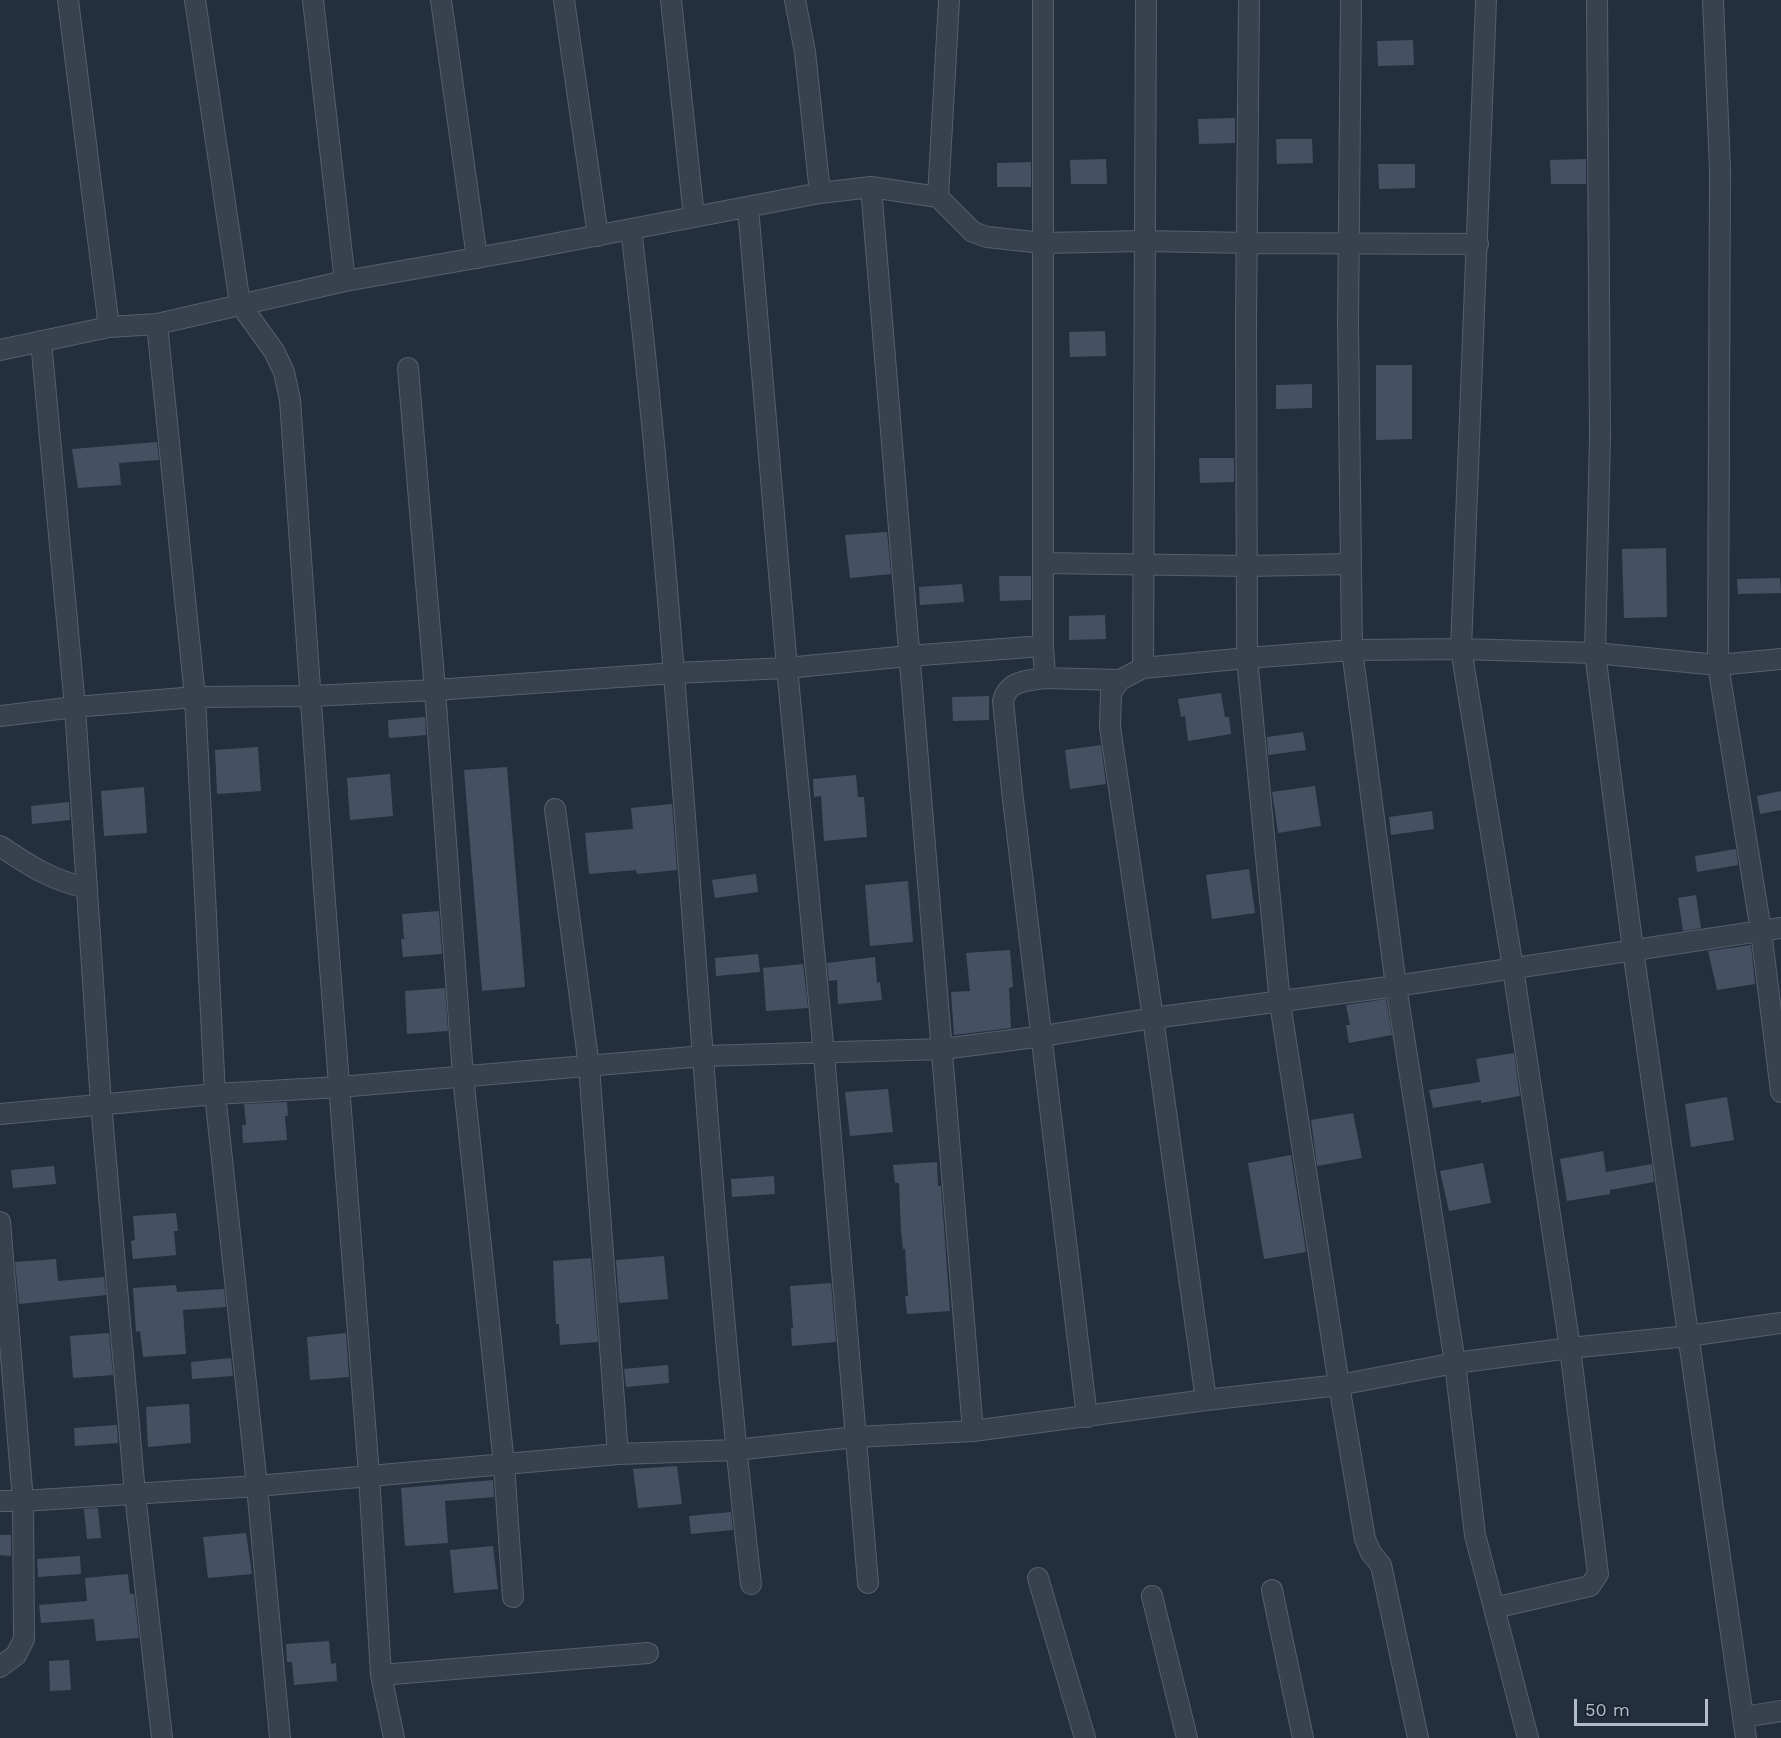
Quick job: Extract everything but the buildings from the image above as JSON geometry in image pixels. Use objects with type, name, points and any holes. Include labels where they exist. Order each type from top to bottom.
[{"type":"street","points":[[68,0],[109,327]]},
{"type":"street","points":[[195,0],[240,304],[274,351],[284,372],[290,400],[369,1475],[381,1675],[394,1738]]},
{"type":"street","points":[[313,0],[345,281]]},
{"type":"street","points":[[441,0],[477,258]]},
{"type":"street","points":[[564,0],[598,236]]},
{"type":"street","points":[[671,0],[694,217]]},
{"type":"street","points":[[795,0],[805,52],[820,193]]},
{"type":"street","points":[[938,197],[948,0]]},
{"type":"street","points":[[1043,0],[1043,646],[1045,678]]},
{"type":"street","points":[[1143,669],[1146,0]]},
{"type":"street","points":[[1249,0],[1246,321],[1247,658],[1280,1003],[1365,1539],[1371,1553],[1381,1565],[1418,1738]]},
{"type":"street","points":[[1352,0],[1349,244],[1352,650],[1396,986],[1455,1364],[1475,1535],[1494,1608],[1522,1737]]},
{"type":"street","points":[[1486,0],[1461,649],[1513,968],[1570,1348],[1598,1574],[1590,1586],[1494,1608]]},
{"type":"street","points":[[1597,0],[1600,437],[1595,653],[1633,950],[1746,1738]]},
{"type":"street","points":[[1713,0],[1720,169],[1718,664],[1771,930],[1781,1092]]},
{"type":"street","points":[[871,187],[973,1431]]},
{"type":"street","points":[[0,350],[109,327],[157,324],[345,281],[598,236],[820,193],[871,187],[938,197],[973,232],[987,237],[1042,243],[1144,241],[1478,244]]},
{"type":"street","points":[[748,207],[787,668],[824,1054],[868,1583]]},
{"type":"street","points":[[631,229],[644,333],[675,673],[735,1450],[751,1584]]},
{"type":"street","points":[[157,324],[195,697],[215,1094],[257,1486],[280,1738]]},
{"type":"street","points":[[41,341],[75,707],[101,1104],[135,1494],[162,1738]]},
{"type":"street","points":[[408,368],[435,690],[463,1076],[504,1464],[513,1597]]},
{"type":"street","points":[[1043,564],[1247,566],[1351,564]]},
{"type":"street","points":[[0,716],[195,697],[310,696],[435,690],[675,673],[787,668],[1043,646]]},
{"type":"street","points":[[1087,1417],[1012,791],[1003,701],[1008,688],[1014,684],[1045,678],[1120,680],[1143,669],[1352,650],[1461,649],[1595,653],[1718,664],[1781,659]]},
{"type":"street","points":[[1120,680],[1111,692],[1110,728],[1206,1400]]},
{"type":"street","points":[[555,809],[589,1066],[618,1454]]},
{"type":"street","points":[[0,846],[61,882],[87,888]]},
{"type":"street","points":[[0,1114],[215,1094],[339,1087],[704,1056],[824,1054],[943,1048],[1042,1036],[1153,1018],[1280,1003],[1771,930]]},
{"type":"street","points":[[0,1234],[23,1501],[24,1639],[16,1655],[0,1667]]},
{"type":"street","points":[[0,1501],[257,1486],[618,1454],[735,1450],[856,1437],[973,1431],[1339,1385],[1455,1364],[1570,1348],[1688,1336],[1781,1323]]},
{"type":"street","points":[[1038,1578],[1085,1738]]},
{"type":"street","points":[[1272,1590],[1304,1738]]},
{"type":"street","points":[[1152,1596],[1186,1738]]},
{"type":"street","points":[[381,1675],[648,1653]]},
{"type":"street","points":[[1743,1717],[1781,1711]]}]
